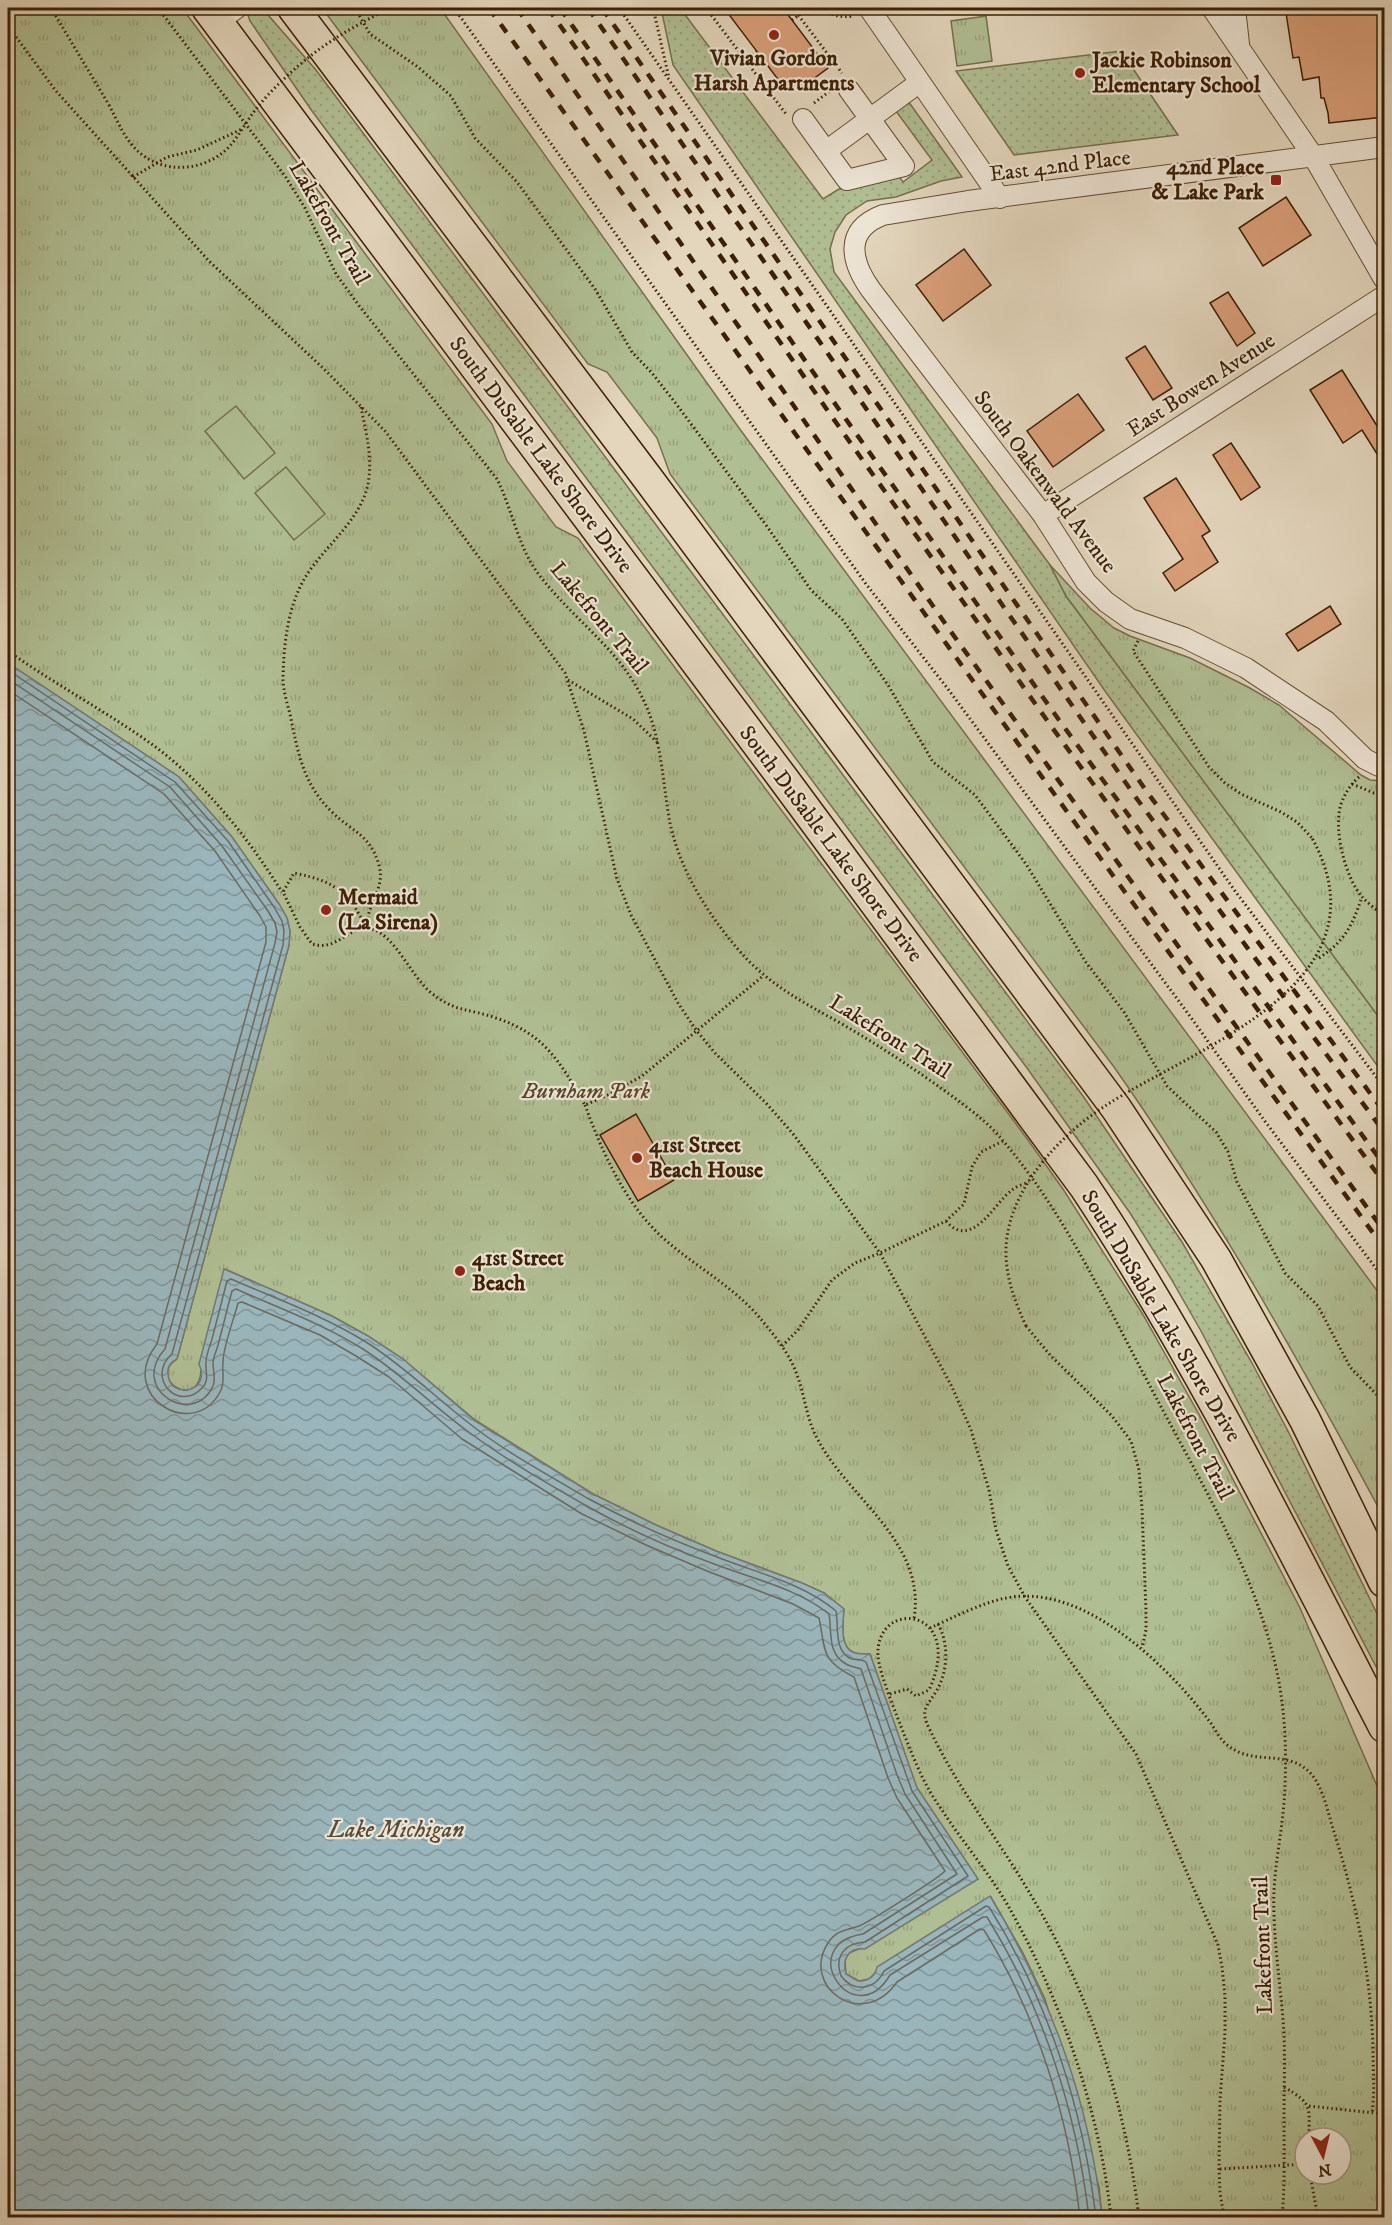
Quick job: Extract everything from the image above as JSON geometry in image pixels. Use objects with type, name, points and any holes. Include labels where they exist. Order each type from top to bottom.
[{"type":"highway","points":[[293,8],[646,476],[1116,1108],[1168,1183],[1222,1269],[1305,1420],[1384,1582]]},
{"type":"highway","name":"South DuSable Lake Shore Drive","points":[[220,12],[1084,1185],[1123,1244],[1182,1342],[1254,1475],[1384,1727]]},
{"type":"street","points":[[1212,8],[1313,156],[1384,279]]},
{"type":"street","points":[[1234,8],[1239,46]]},
{"type":"street","points":[[862,12],[920,82],[1000,198]]},
{"type":"street","points":[[826,151],[920,82]]},
{"type":"street","points":[[801,115],[848,180],[904,166],[844,85]]},
{"type":"street","name":"East 42nd Place","points":[[858,236],[871,219],[883,215],[1384,147]]},
{"type":"street","name":"South Oakenwald Avenue","points":[[858,236],[855,261],[861,276],[1043,515],[1086,582],[1114,608],[1130,619],[1185,638],[1246,668],[1326,721],[1365,759],[1379,766],[1384,765]]},
{"type":"street","name":"East Bowen Avenue","points":[[1043,515],[1384,296]]},
{"type":"path","points":[[51,8],[133,146],[145,157],[160,164],[181,169],[202,165],[216,158],[230,146],[282,81],[310,54],[342,32],[390,8]]},
{"type":"path","name":"Lakefront Trail","points":[[158,8],[285,176],[305,208],[336,274],[497,479],[509,503],[521,542],[536,571],[622,664],[641,695],[654,726],[672,830],[682,862],[710,913],[737,949],[763,976],[793,998],[872,1042],[921,1073],[995,1131],[1046,1196],[1084,1261],[1208,1496],[1241,1562],[1262,1618],[1277,1673],[1283,1711],[1284,1804],[1273,1911],[1284,2035],[1282,2217]]},
{"type":"path","points":[[355,8],[370,34],[381,44],[418,67],[451,96],[475,138],[517,182],[582,271],[632,352],[677,405],[811,590],[842,619],[888,685],[933,762],[975,795],[988,812],[1026,864],[1086,961],[1124,1012],[1167,1086],[1216,1132],[1228,1152],[1238,1182],[1285,1273],[1318,1306],[1350,1367],[1377,1396],[1384,1408]]},
{"type":"path","points":[[454,8],[866,584],[962,708],[1264,1120],[1384,1279]]},
{"type":"path","points":[[619,8],[1235,891],[1384,1087]]},
{"type":"path","points":[[654,8],[669,80]]},
{"type":"path","points":[[706,8],[745,60],[801,115],[844,85],[793,8]]},
{"type":"path","points":[[792,20],[809,8]]},
{"type":"path","points":[[820,8],[842,18],[862,12]]},
{"type":"path","name":"Lakefront Trail","points":[[8,26],[56,91],[209,261],[385,430],[548,647],[567,679],[584,731],[617,879],[631,915],[678,1003],[696,1029],[715,1053],[766,1103],[794,1135],[869,1234],[952,1387],[971,1430],[1008,1566],[1025,1597],[1136,1754],[1218,1946],[1225,1996],[1219,2169],[1224,2217]]},
{"type":"path","points":[[8,40],[17,38]]},
{"type":"path","points":[[745,60],[757,51]]},
{"type":"path","points":[[133,177],[167,157],[211,145],[242,129]]},
{"type":"path","points":[[361,406],[371,460],[368,486],[359,509],[309,571],[294,599],[286,634],[283,682],[301,764],[313,791],[333,814],[363,836],[380,867],[380,888],[367,917],[369,928]]},
{"type":"path","points":[[8,651],[158,749],[197,784],[240,830],[283,892],[300,927],[312,944],[322,947],[333,944],[359,928],[379,931],[391,942],[414,976],[441,1000],[463,1010],[494,1017],[528,1032],[541,1041],[555,1057],[585,1105],[597,1139],[632,1202],[660,1236],[747,1303],[782,1346],[796,1372],[814,1430],[824,1449],[836,1469],[884,1524],[904,1557],[914,1590],[914,1619]]},
{"type":"path","points":[[1133,651],[1209,767],[1225,783],[1241,794],[1297,822],[1312,838],[1324,857],[1331,876],[1335,899]]},
{"type":"path","points":[[567,679],[633,719],[658,743]]},
{"type":"path","points":[[1360,776],[1352,784],[1341,805],[1340,837],[1347,867],[1362,897],[1384,916]]},
{"type":"path","points":[[1352,784],[1374,793],[1384,793]]},
{"type":"path","points":[[283,892],[294,873],[326,880],[351,901],[360,919],[369,928]]},
{"type":"path","points":[[1142,1648],[1146,1630],[1146,1611],[1142,1509],[1136,1455],[1123,1428],[1050,1355],[1026,1326],[1010,1285],[1006,1245],[1013,1218],[1029,1182],[1042,1163],[1079,1126],[1131,1090],[1170,1071],[1251,1024],[1290,992],[1319,958],[1337,946],[1353,919],[1362,897]]},
{"type":"path","points":[[1319,958],[1331,929]]},
{"type":"path","points":[[585,1105],[642,1076],[696,1029],[763,976]]},
{"type":"path","points":[[782,1346],[798,1330],[832,1280],[855,1263],[946,1221],[964,1204],[972,1167],[981,1152],[1003,1141]]},
{"type":"path","points":[[946,1221],[960,1232],[968,1231],[997,1208],[1011,1190],[1029,1182]]},
{"type":"path","points":[[930,1628],[1007,1598],[1041,1598],[1086,1612],[1113,1625],[1142,1648],[1181,1687],[1225,1743],[1239,1753],[1257,1758],[1285,1758],[1303,1766],[1315,1780],[1341,1853],[1358,1917],[1364,1948],[1372,2024],[1374,2081],[1372,2113]]},
{"type":"path","points":[[890,1694],[906,1689],[916,1696],[929,1690],[939,1652],[938,1641],[926,1623],[914,1619],[895,1621],[883,1632],[878,1645],[878,1659],[890,1694],[917,1767],[939,1806],[1007,1905],[1039,1968],[1082,2077],[1095,2127],[1111,2217]]},
{"type":"path","points":[[938,1624],[946,1650],[937,1690],[926,1704],[927,1725],[947,1766],[1033,1898],[1074,1978],[1106,2061],[1121,2115],[1139,2217]]},
{"type":"path","points":[[1284,2087],[1303,2098],[1309,2106],[1309,2126]]},
{"type":"path","points":[[1309,2106],[1384,2114]]},
{"type":"path","points":[[1219,2169],[1293,2166]]},
{"type":"path","points":[[1312,2186],[1318,2217]]},
{"type":"green space","name":"Burnham Park","points":[[8,8],[182,8],[492,424],[507,461],[556,527],[578,538],[1028,1140],[1063,1189],[1142,1313],[1200,1416],[1300,1608],[1384,1802],[1384,2217],[1102,2217],[1099,2187],[1045,1999],[1023,1953],[991,1897],[876,1972],[869,1979],[859,1981],[846,1974],[845,1960],[849,1953],[978,1879],[917,1788],[870,1654],[855,1653],[846,1646],[843,1634],[844,1609],[824,1593],[716,1551],[593,1494],[475,1420],[403,1359],[368,1336],[330,1315],[225,1269],[198,1382],[192,1389],[185,1390],[177,1388],[171,1382],[168,1375],[169,1367],[177,1359],[289,945],[290,931],[287,918],[279,904],[232,837],[179,777],[8,663]]},
{"type":"green space","points":[[262,8],[316,70],[1083,1096],[1182,1242],[1252,1363],[1289,1433],[1384,1628],[1384,1682],[1201,1331],[1130,1213],[1027,1068],[312,111],[250,21],[249,9]]},
{"type":"green space","points":[[322,8],[440,8],[739,428],[1384,1300],[1384,1518],[1256,1288],[1187,1176],[1114,1067],[670,474],[657,438],[607,372],[588,364]]},
{"type":"green space","points":[[661,8],[680,8],[823,199],[839,189],[897,174],[903,182],[932,160],[893,107],[906,98],[962,177],[941,181],[896,197],[867,201],[846,215],[835,232],[830,249],[834,272],[1050,565],[1066,596],[1384,1024],[1384,1075],[1105,691],[673,65]]},
{"type":"green space","points":[[986,16],[992,61],[957,66],[951,21]]},
{"type":"green space","points":[[1121,51],[1178,135],[1014,155],[956,71]]},
{"type":"green space","points":[[236,406],[275,453],[244,479],[205,431]]},
{"type":"green space","points":[[286,467],[325,514],[294,540],[255,493]]},
{"type":"green space","points":[[1050,565],[1090,608],[1114,628],[1190,658],[1248,687],[1279,705],[1361,775],[1370,780],[1384,781],[1384,1024],[1066,596]]},
{"type":"water","name":"Lake Michigan","points":[[8,663],[179,777],[232,837],[279,904],[287,918],[290,931],[289,945],[177,1359],[168,1369],[170,1382],[182,1390],[189,1390],[200,1381],[199,1364],[224,1269],[330,1315],[368,1336],[403,1359],[475,1421],[593,1494],[716,1551],[824,1593],[844,1609],[843,1634],[846,1646],[855,1653],[870,1654],[917,1788],[978,1879],[865,1949],[850,1952],[845,1963],[846,1974],[858,1981],[868,1979],[873,1976],[877,1967],[990,1896],[1031,1973],[1064,2050],[1088,2131],[1102,2217],[8,2217]]},
{"type":"building","name":"Vivian Gordon Harsh Apartments","points":[[724,8],[783,8],[828,68],[801,88],[793,78],[783,86]]},
{"type":"building","points":[[1328,8],[1380,8],[1384,38],[1384,117],[1329,123],[1324,98],[1321,98],[1319,77],[1303,80],[1299,57],[1293,58],[1286,13]]},
{"type":"building","points":[[1286,197],[1311,235],[1263,266],[1239,228]]},
{"type":"building","points":[[964,249],[991,285],[943,321],[916,285]]},
{"type":"building","points":[[1228,292],[1255,333],[1237,346],[1210,303]]},
{"type":"building","points":[[1145,346],[1172,388],[1153,400],[1126,358]]},
{"type":"building","points":[[1342,370],[1384,437],[1384,465],[1362,430],[1343,443],[1310,390]]},
{"type":"building","points":[[1078,394],[1104,430],[1053,467],[1027,431]]},
{"type":"building","points":[[1231,443],[1260,487],[1241,500],[1213,455]]},
{"type":"building","points":[[1176,478],[1210,531],[1202,536],[1218,562],[1175,591],[1163,573],[1183,559],[1144,498]]},
{"type":"building","points":[[1330,606],[1341,624],[1298,651],[1286,634]]},
{"type":"building","name":"41st Street Beach House","points":[[636,1114],[674,1180],[638,1201],[600,1135]]},
{"type":"railway","points":[[489,8],[1114,877],[1384,1248]]},
{"type":"railway","points":[[517,8],[949,629],[1384,1231]]},
{"type":"railway","points":[[548,8],[830,414],[1051,726],[1384,1183]]},
{"type":"railway","points":[[560,8],[838,408],[1059,720],[1384,1165]]},
{"type":"railway","points":[[588,8],[1137,799],[1384,1132]]},
{"type":"railway","points":[[602,8],[1147,792],[1384,1112]]},
{"type":"place","name":"Vivian Gordon Harsh Apartments","points":[[774,35]]},
{"type":"place","name":"Jackie Robinson Elementary School","points":[[1080,73]]},
{"type":"place","name":"42nd Place & Lake Park","points":[[1276,180]]},
{"type":"place","name":"Mermaid (La Sirena)","points":[[326,910]]},
{"type":"place","name":"41st Street Beach House","points":[[637,1158]]},
{"type":"place","name":"41st Street Beach","points":[[460,1271]]}]
